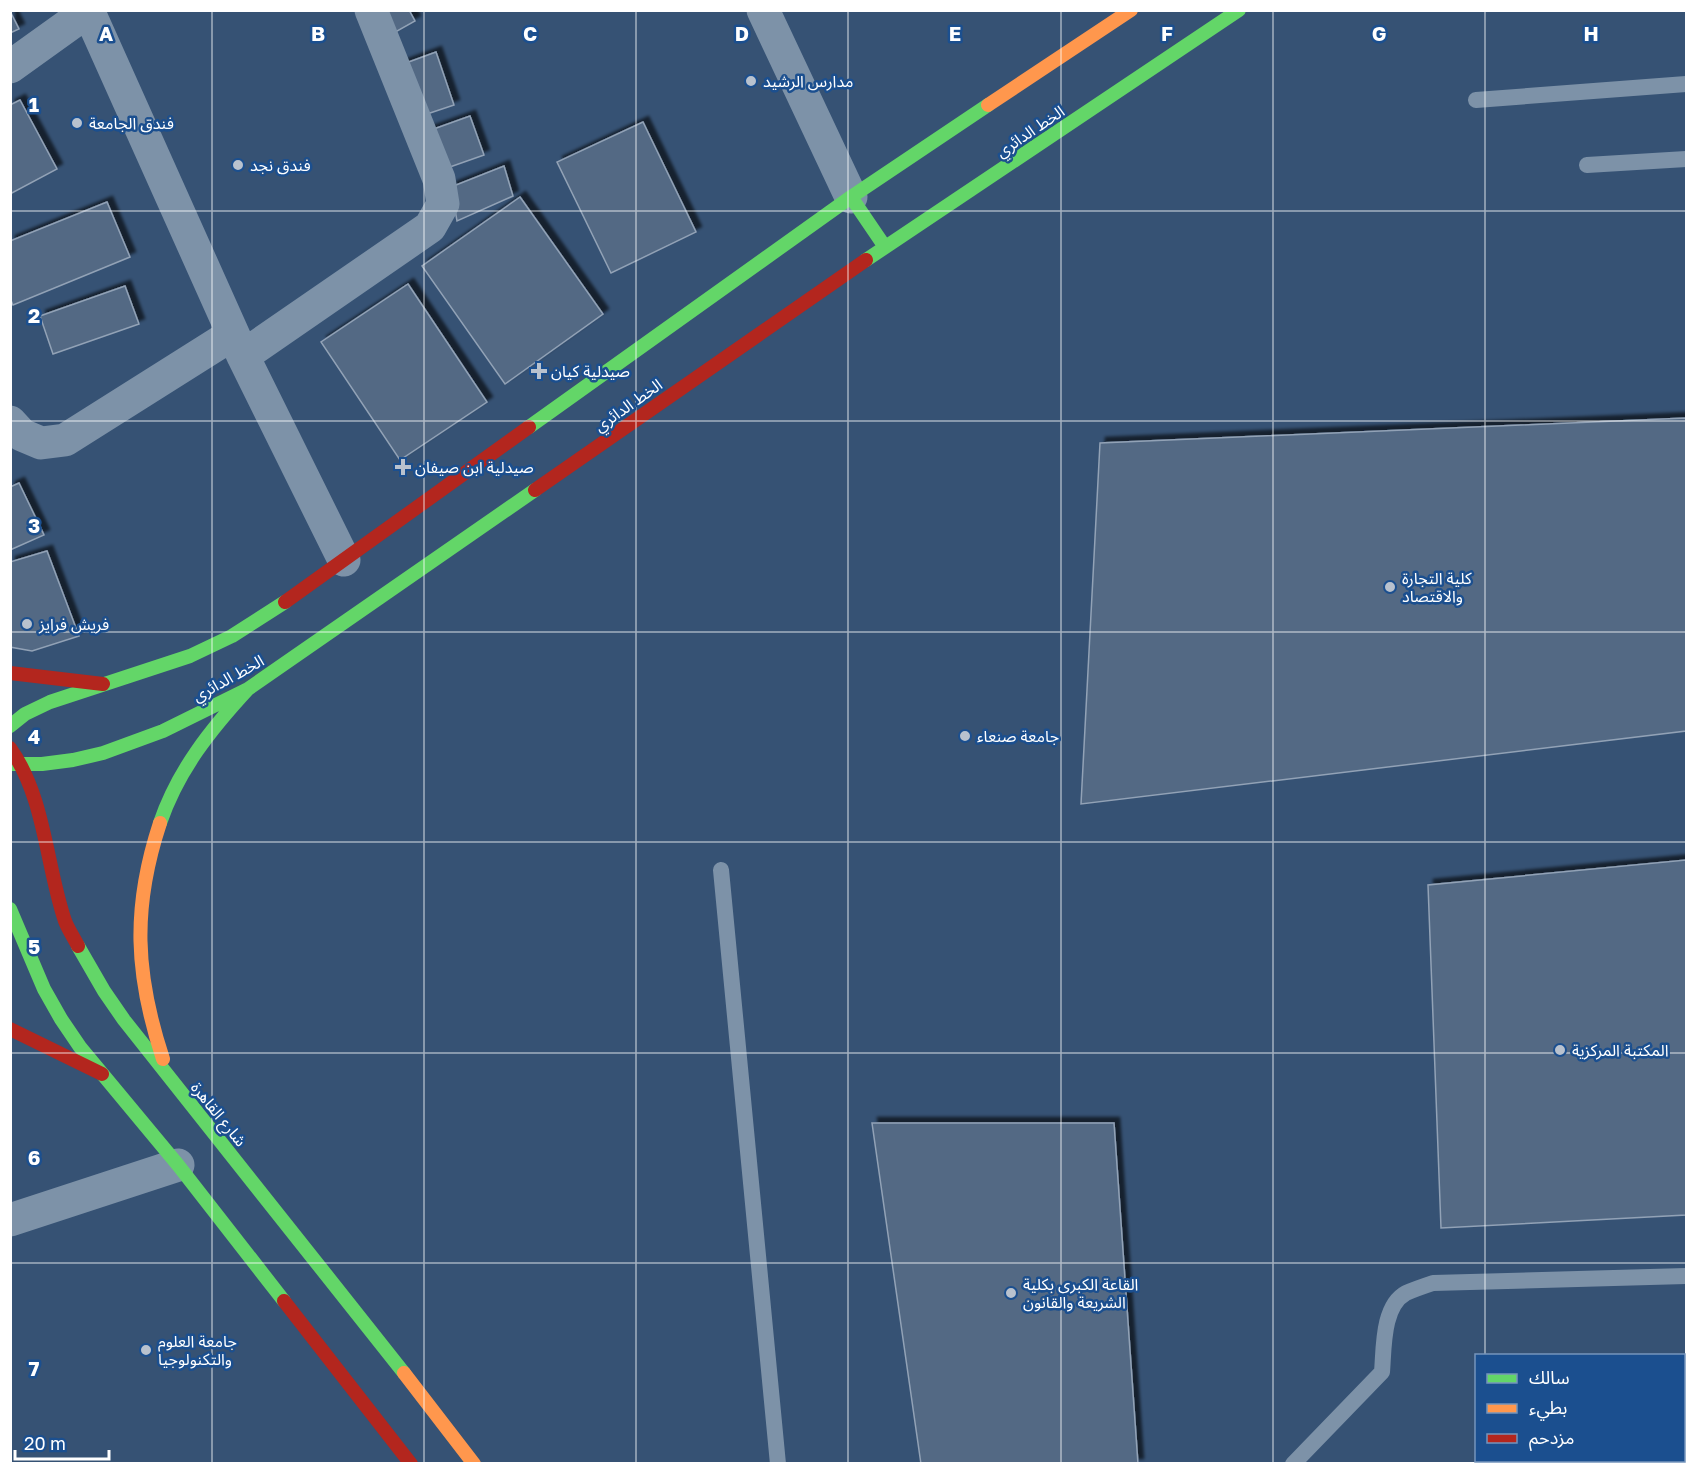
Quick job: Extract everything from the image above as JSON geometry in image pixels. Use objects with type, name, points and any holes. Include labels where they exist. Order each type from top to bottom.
[{"type":"main road","points":[[10,726],[32,710],[103,684],[178,661],[215,646],[284,603],[851,196],[1131,10]]},
{"type":"main road","name":"الخط الدائري","points":[[16,764],[55,764],[86,758],[117,748],[193,716],[248,689],[885,247],[1239,10]]},
{"type":"main road","points":[[851,196],[885,247]]},
{"type":"main road","points":[[10,673],[103,684]]},
{"type":"main road","points":[[169,1078],[152,1025],[142,974],[140,921],[146,869],[161,818],[183,771],[213,728],[248,689]]},
{"type":"main road","name":"شارع القاهرة","points":[[10,748],[34,797],[66,923],[104,991],[251,1188],[441,1419],[474,1464]]},
{"type":"main road","points":[[10,909],[50,999],[74,1038],[178,1165],[222,1214],[411,1464]]},
{"type":"main road","points":[[10,1029],[102,1074]]},
{"type":"street","points":[[10,422],[22,435],[41,443],[66,440],[238,345],[430,227],[443,204],[439,179],[371,10]]},
{"type":"street","points":[[763,10],[851,196]]},
{"type":"street","points":[[10,68],[88,11],[238,345],[344,560]]},
{"type":"street","points":[[10,1220],[178,1165]]},
{"type":"lane","points":[[1476,100],[1686,84]]},
{"type":"lane","points":[[1587,165],[1686,159]]},
{"type":"lane","points":[[721,870],[778,1464]]},
{"type":"lane","points":[[1293,1464],[1382,1372],[1390,1310],[1404,1294],[1433,1282],[1686,1276]]},
{"type":"building","points":[[355,10],[409,10],[415,21],[374,44]]},
{"type":"building","points":[[10,11],[19,29],[10,33]]},
{"type":"building","points":[[436,52],[454,105],[412,119],[395,67]]},
{"type":"building","points":[[20,100],[57,169],[10,194],[10,105]]},
{"type":"building","points":[[470,116],[484,155],[430,174],[417,135]]},
{"type":"building","points":[[643,122],[696,232],[611,273],[557,162]]},
{"type":"building","points":[[504,166],[513,196],[457,221],[451,187]]},
{"type":"building","points":[[520,197],[603,314],[505,384],[422,266]]},
{"type":"building","points":[[107,202],[130,257],[13,305],[10,298],[10,241]]},
{"type":"building","points":[[408,284],[487,402],[400,460],[321,342]]},
{"type":"building","points":[[125,286],[139,324],[53,354],[40,316]]},
{"type":"building","name":"كلية التجارة والاقتصاد","points":[[1686,418],[1686,731],[1081,804],[1100,443]]},
{"type":"building","points":[[19,483],[44,535],[10,550],[10,487]]},
{"type":"building","points":[[47,551],[79,636],[32,651],[10,647],[10,562]]},
{"type":"building","name":"المكتبة المركزية","points":[[1686,860],[1686,1215],[1441,1228],[1428,885]]},
{"type":"building","name":"القاعة الكبرى بكلية الشريعة والقانون","points":[[872,1123],[1114,1123],[1138,1464],[921,1464]]},
{"type":"traffic: fast","points":[[866,260],[1239,10]]},
{"type":"traffic: fast","points":[[529,427],[851,197],[988,105]]},
{"type":"traffic: fast","points":[[851,197],[885,247]]},
{"type":"traffic: fast","points":[[10,764],[42,764],[103,753],[163,731],[248,689],[535,490]]},
{"type":"traffic: fast","points":[[10,726],[25,714],[50,702],[190,656],[232,636],[285,602]]},
{"type":"traffic: fast","points":[[160,823],[176,785],[197,751],[248,689]]},
{"type":"traffic: fast","points":[[10,909],[44,989],[80,1047],[178,1165],[284,1301]]},
{"type":"traffic: fast","points":[[78,946],[124,1020],[404,1373]]},
{"type":"traffic: slow","points":[[988,105],[1131,10]]},
{"type":"traffic: slow","points":[[160,823],[145,884],[140,941],[147,998],[163,1059]]},
{"type":"traffic: slow","points":[[404,1373],[474,1464]]},
{"type":"traffic: jam","points":[[535,490],[866,260]]},
{"type":"traffic: jam","points":[[285,602],[529,427]]},
{"type":"traffic: jam","points":[[10,673],[103,684]]},
{"type":"traffic: jam","points":[[10,748],[31,788],[65,921],[78,946]]},
{"type":"traffic: jam","points":[[10,1029],[102,1074]]},
{"type":"traffic: jam","points":[[284,1301],[411,1464]]},
{"type":"place","name":"مدارس الرشيد","points":[[751,81]]},
{"type":"place","name":"فندق الجامعة","points":[[77,123]]},
{"type":"place","name":"فندق نجد","points":[[238,165]]},
{"type":"place","name":"صيدلية كيان","points":[[539,371]]},
{"type":"place","name":"صيدلية ابن صيفان","points":[[403,467]]},
{"type":"place","name":"كلية التجارة والاقتصاد","points":[[1390,587]]},
{"type":"place","name":"فريش فرايز","points":[[27,624]]},
{"type":"place","name":"جامعة صنعاء","points":[[965,736]]},
{"type":"place","name":"المكتبة المركزية","points":[[1560,1050]]},
{"type":"place","name":"القاعة الكبرى بكلية الشريعة والقانون","points":[[1011,1293]]},
{"type":"place","name":"جامعة العلوم والتكنولوجيا","points":[[146,1350]]}]
